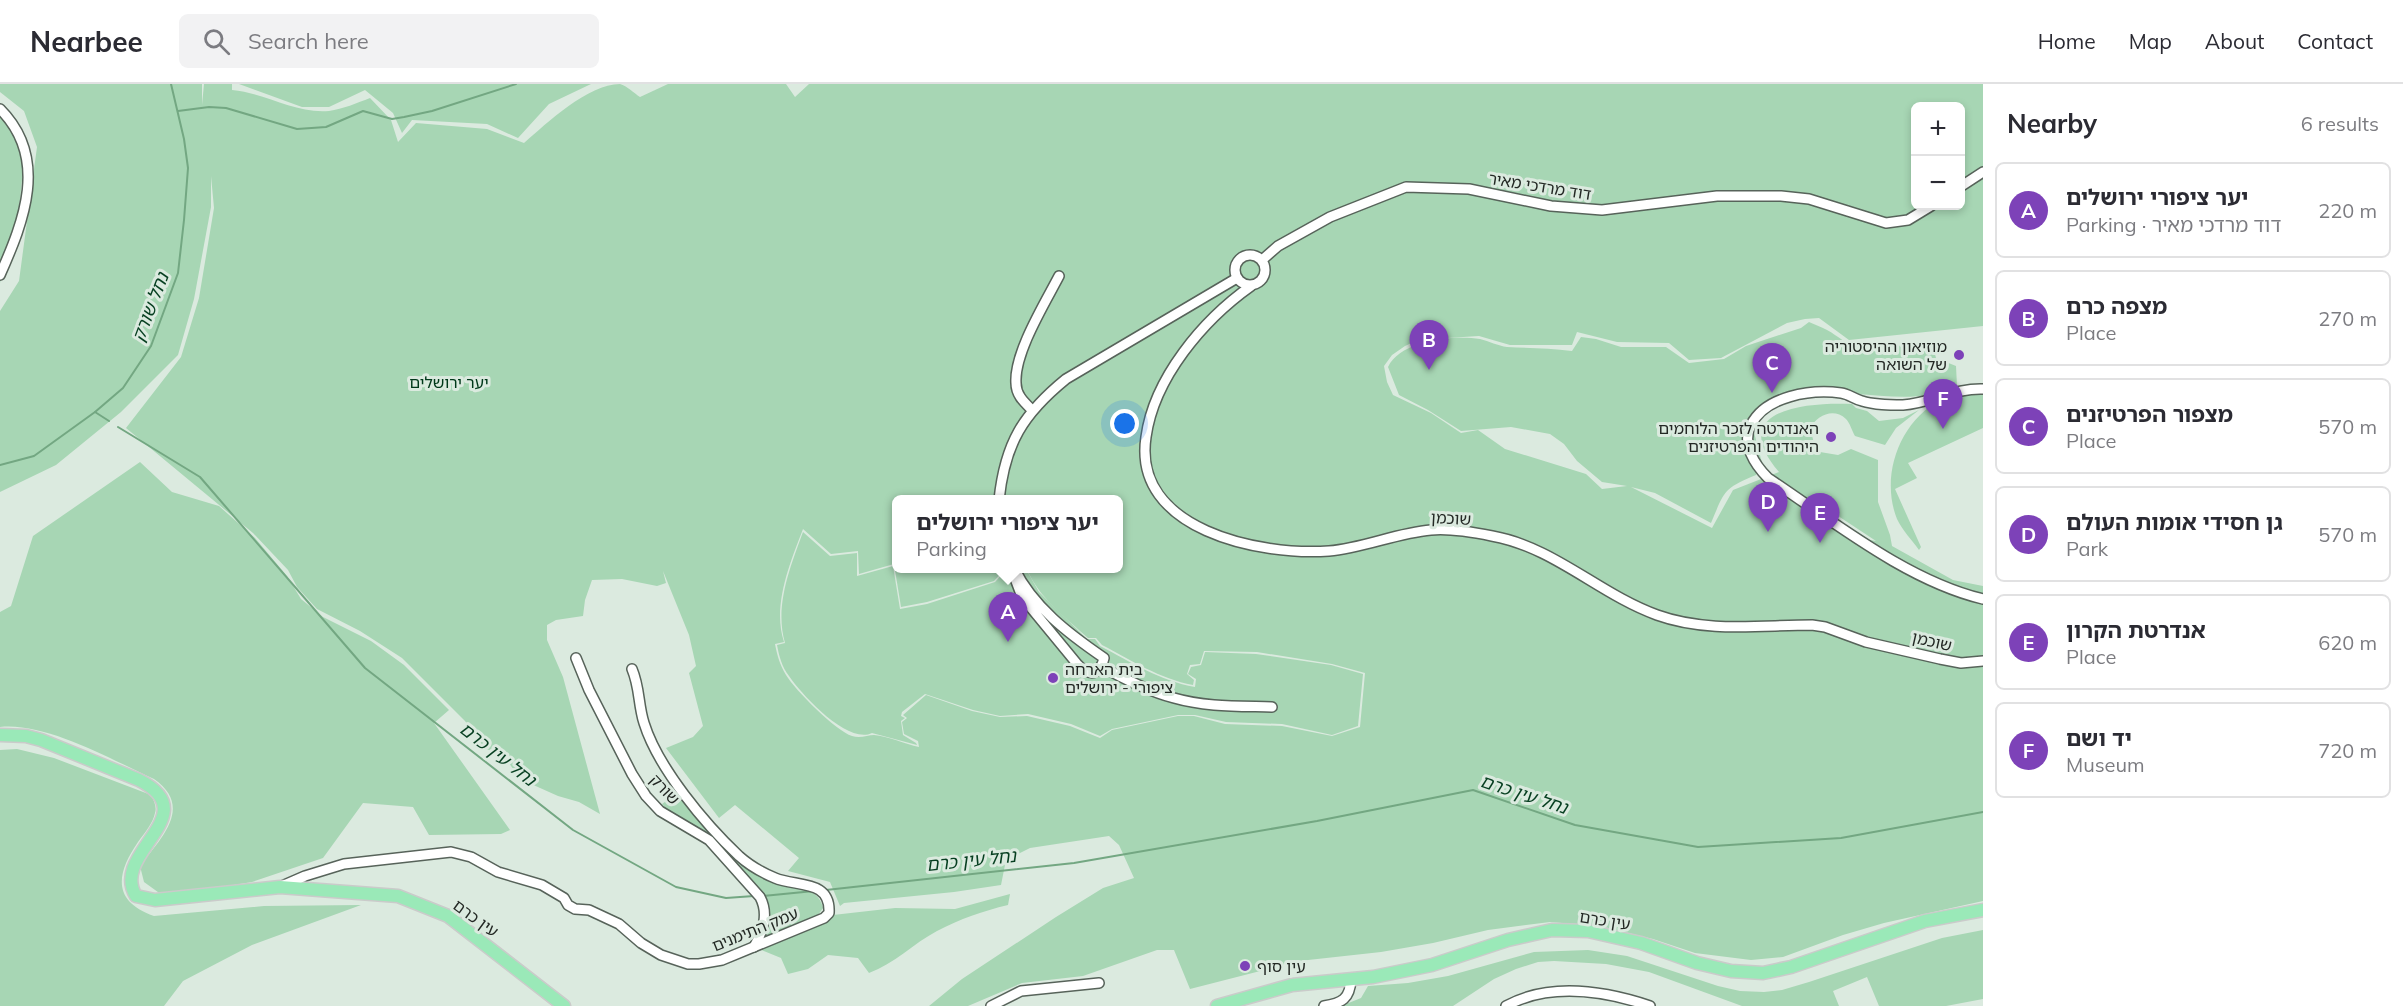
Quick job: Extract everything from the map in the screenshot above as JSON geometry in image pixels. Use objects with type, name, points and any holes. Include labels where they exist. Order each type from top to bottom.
[{"type":"main road","name":"עין כרם","points":[[0,735],[26,736],[41,740],[139,780],[152,787],[162,797],[164,809],[159,826],[132,868],[130,883],[136,896],[156,900],[280,887],[398,896],[448,916],[564,1006]]},
{"type":"main road","name":"עין כרם","points":[[1217,1006],[1292,985],[1351,980],[1432,965],[1508,940],[1552,930],[1588,931],[1641,943],[1697,963],[1731,971],[1763,973],[1791,967],[1897,928],[1983,910]]},
{"type":"street","points":[[0,109],[17,130],[27,158],[27,191],[16,239],[0,275]]},
{"type":"street","points":[[1965,184],[1983,172]]},
{"type":"street","name":"דוד מרדכי מאיר","points":[[1262,260],[1278,246],[1330,217],[1406,187],[1470,189],[1551,206],[1602,210],[1717,196],[1781,196],[1809,199],[1886,223],[1908,220],[1924,210]]},
{"type":"street","points":[[1253,255],[1262,260],[1266,269],[1263,278],[1251,286],[1243,284],[1237,278],[1236,263],[1243,256],[1253,255]]},
{"type":"street","points":[[1032,410],[1020,398],[1016,384],[1019,360],[1059,276]]},
{"type":"street","points":[[1000,495],[1001,482],[1015,439],[1023,421],[1032,410],[1066,379],[1237,278]]},
{"type":"street","name":"שוכמן","points":[[1251,286],[1195,339],[1171,372],[1152,407],[1145,440],[1150,482],[1155,492],[1170,509],[1195,525],[1216,535],[1247,544],[1301,552],[1349,548],[1432,529],[1494,536],[1538,550],[1607,592],[1673,620],[1712,627],[1812,625],[1825,627],[1866,642],[1940,659],[1961,663],[1983,661]]},
{"type":"street","points":[[1983,389],[1965,390],[1905,405],[1868,402],[1837,393],[1800,396],[1780,401],[1762,411],[1753,420],[1748,436],[1756,464],[1768,478],[1915,572],[1952,589],[1983,599]]},
{"type":"street","points":[[1014,573],[1022,597],[1078,665],[1087,673],[1092,673],[1101,666],[1104,658],[1053,619],[1023,586],[1015,573]]},
{"type":"street","name":"שורק","points":[[576,658],[589,690],[632,774],[646,796],[660,811],[709,840],[760,897],[765,906],[765,916],[754,947]]},
{"type":"street","points":[[1101,666],[1131,683],[1174,698],[1213,704],[1272,707]]},
{"type":"street","name":"עמק התימנים","points":[[280,887],[305,876],[344,864],[452,852],[471,857],[498,872],[542,885],[564,898],[568,905],[575,909],[589,910],[619,924],[641,944],[688,964],[710,964],[824,918],[829,913],[828,899],[822,891],[815,887],[776,879],[741,858],[666,771],[654,750],[643,721],[638,685],[632,669]]},
{"type":"street","points":[[1324,1006],[1346,999],[1350,991],[1351,980]]},
{"type":"street","points":[[991,1006],[1021,991],[1100,983]]},
{"type":"street","points":[[1506,1006],[1539,994],[1571,992],[1608,994],[1650,1006]]},
{"type":"green space","name":"יער ירושלים","points":[[0,84],[202,84],[202,105],[204,84],[232,84],[232,90],[317,111],[339,109],[370,98],[391,120],[398,142],[416,123],[487,129],[524,143],[582,97],[595,90],[620,84],[640,97],[668,84],[786,84],[795,97],[809,84],[1983,84],[1983,326],[1849,340],[1819,318],[1805,319],[1787,323],[1721,358],[1689,360],[1669,343],[1617,342],[1577,332],[1572,345],[1510,345],[1479,336],[1431,339],[1418,340],[1405,346],[1392,355],[1384,366],[1387,382],[1393,395],[1431,413],[1461,433],[1478,430],[1505,449],[1586,474],[1602,489],[1627,486],[1602,482],[1577,461],[1564,444],[1550,434],[1511,427],[1461,431],[1428,410],[1399,395],[1388,367],[1395,358],[1416,345],[1456,338],[1480,339],[1507,347],[1572,351],[1581,337],[1621,347],[1666,347],[1689,363],[1724,359],[1746,346],[1801,328],[1809,322],[1860,348],[1878,349],[1932,343],[1936,358],[1956,366],[1957,386],[1919,396],[1842,394],[1818,396],[1758,411],[1754,432],[1762,463],[1756,475],[1726,492],[1711,523],[1655,493],[1631,487],[1712,528],[1733,490],[1779,472],[1765,451],[1761,435],[1767,422],[1778,414],[1814,405],[1852,404],[1856,408],[1867,411],[1879,421],[1903,418],[1919,410],[1896,428],[1885,445],[1855,436],[1849,423],[1841,415],[1826,414],[1810,428],[1814,443],[1820,452],[1838,455],[1851,449],[1878,460],[1878,502],[1892,546],[1953,580],[1983,586],[1983,901],[1884,923],[1783,957],[1751,960],[1695,953],[1653,939],[1600,926],[1550,922],[1488,930],[1381,952],[1299,961],[1190,989],[1174,950],[1157,950],[1083,976],[1022,983],[968,1006],[929,1006],[962,979],[1056,917],[1103,888],[1134,878],[1119,845],[1109,836],[1030,848],[1006,860],[1001,885],[844,903],[840,906],[830,882],[788,871],[799,858],[735,805],[719,818],[666,748],[693,737],[703,726],[689,673],[696,666],[689,635],[663,571],[666,583],[657,586],[622,579],[592,580],[585,600],[583,616],[556,620],[547,625],[547,640],[563,677],[600,814],[579,802],[558,796],[520,779],[502,753],[485,749],[465,721],[402,658],[360,631],[317,609],[297,587],[288,570],[253,533],[126,428],[181,357],[199,298],[214,208],[211,176],[211,207],[194,299],[178,355],[121,412],[56,465],[0,492],[0,311],[19,281],[37,147],[24,111],[0,92]],"holes":[[[892,495],[1123,495],[1123,573],[1029,573],[1038,589],[1088,638],[1096,638],[1102,645],[1135,663],[1181,682],[1193,685],[1194,680],[1187,674],[1190,665],[1200,664],[1204,651],[1257,652],[1332,664],[1365,673],[1360,727],[1332,736],[1282,726],[1225,724],[1194,716],[1178,716],[1112,730],[1100,738],[1070,726],[1027,716],[1000,717],[972,711],[926,695],[903,715],[907,718],[902,722],[904,734],[918,741],[919,747],[891,738],[874,735],[858,737],[845,733],[816,709],[791,682],[780,664],[775,644],[784,642],[780,614],[781,599],[803,529],[831,554],[858,551],[859,574],[892,565]],[[1817,502],[1876,541],[1870,540],[1817,507]]]},
{"type":"green space","points":[[239,84],[591,84],[549,104],[518,138],[487,124],[412,120],[402,133],[393,113],[365,90],[329,107],[302,107]]},
{"type":"green space","points":[[0,109],[8,115],[24,160],[19,209],[0,283]]},
{"type":"green space","points":[[1977,392],[1983,395],[1983,428],[1908,463],[1917,478],[1895,489],[1921,547],[1919,550],[1899,523],[1892,503],[1892,468],[1897,452],[1904,436],[1926,409],[1945,398]]},
{"type":"green space","points":[[140,462],[172,492],[219,506],[255,538],[287,576],[301,599],[323,617],[371,641],[404,665],[449,710],[434,723],[510,830],[501,834],[429,835],[413,807],[363,803],[323,858],[252,882],[196,891],[162,895],[144,882],[140,866],[164,834],[173,811],[172,800],[166,790],[154,779],[58,736],[38,730],[0,727],[0,612],[11,606],[33,536]]},
{"type":"green space","points":[[803,532],[830,556],[857,553],[857,576],[892,566],[900,609],[927,604],[995,582],[1003,573],[1028,573],[1039,592],[1087,639],[1095,639],[1100,646],[1134,664],[1158,676],[1182,684],[1195,687],[1196,679],[1188,674],[1191,667],[1201,665],[1205,652],[1256,654],[1331,665],[1363,674],[1358,726],[1332,735],[1282,724],[1226,722],[1195,715],[1178,715],[1112,729],[1100,736],[1071,724],[1028,714],[1000,716],[973,710],[925,694],[902,712],[901,716],[905,718],[901,721],[903,735],[917,745],[872,733],[862,735],[851,732],[826,716],[804,695],[787,673],[779,653],[777,645],[785,643],[781,615],[785,586]]},
{"type":"green space","name":"יער ירושלים","points":[[895,573],[1001,573],[994,581],[927,602],[901,607]]},
{"type":"green space","points":[[17,749],[54,758],[151,795],[156,811],[154,817],[125,865],[122,876],[125,894],[140,910],[154,916],[264,906],[361,905],[252,945],[183,981],[164,1006],[0,1006],[0,750]]},
{"type":"green space","points":[[680,795],[734,855],[758,875],[770,881],[802,888],[815,895],[823,908],[818,915],[763,939],[768,907],[709,837],[669,812],[662,804]]},
{"type":"green space","points":[[1010,894],[1008,905],[946,927],[869,973],[858,958],[828,955],[808,969],[788,974],[781,958],[759,949],[833,915],[895,908],[955,909]]},
{"type":"green space","points":[[1983,930],[1983,999],[1946,1006],[1879,1006],[1867,977],[1833,991],[1839,1006],[1742,1006],[1649,972],[1606,964],[1554,961],[1538,962],[1516,969],[1494,979],[1453,1006],[1341,1006],[1361,998],[1368,986],[1408,983],[1448,976],[1534,952],[1588,950],[1627,956],[1740,991],[1782,990],[1942,938]]},
{"type":"waterway","name":"נחל שורק","points":[[0,465],[34,456],[95,412],[123,388],[151,346],[178,273],[188,168],[184,139],[171,84]]},
{"type":"waterway","points":[[178,111],[209,107],[226,108],[297,129],[326,127],[363,111],[392,119],[432,111],[516,84]]},
{"type":"waterway","points":[[95,412],[109,421]]},
{"type":"waterway","name":"נחל עין כרם","points":[[118,427],[200,477],[365,668],[573,830],[676,887],[726,898],[754,896]]},
{"type":"waterway","name":"נחל עין כרם","points":[[826,890],[1074,863],[1317,821],[1473,790],[1575,825],[1698,847],[1841,838],[1983,812]]},
{"type":"waterway","name":"נחל עין כרם","points":[[763,896],[814,891]]},
{"type":"place","name":"מוזיאון ההיסטוריה של השואה","points":[[1959,355]]},
{"type":"place","name":"מצפה כרם","points":[[1429,370]]},
{"type":"place","name":"מצפור הפרטיזנים","points":[[1772,393]]},
{"type":"place","name":"יד ושם","points":[[1943,429]]},
{"type":"place","name":"האנדרטה לזכר הלוחמים היהודים והפרטיזנים","points":[[1831,437]]},
{"type":"place","name":"גן חסידי אומות העולם","points":[[1768,532]]},
{"type":"place","name":"אנדרטת הקרון","points":[[1820,543]]},
{"type":"place","name":"יער ציפורי ירושלים","points":[[1008,642]]},
{"type":"place","name":"בית הארחה ציפורי - ירושלים","points":[[1053,678]]},
{"type":"place","name":"עין סוף","points":[[1245,966]]}]
